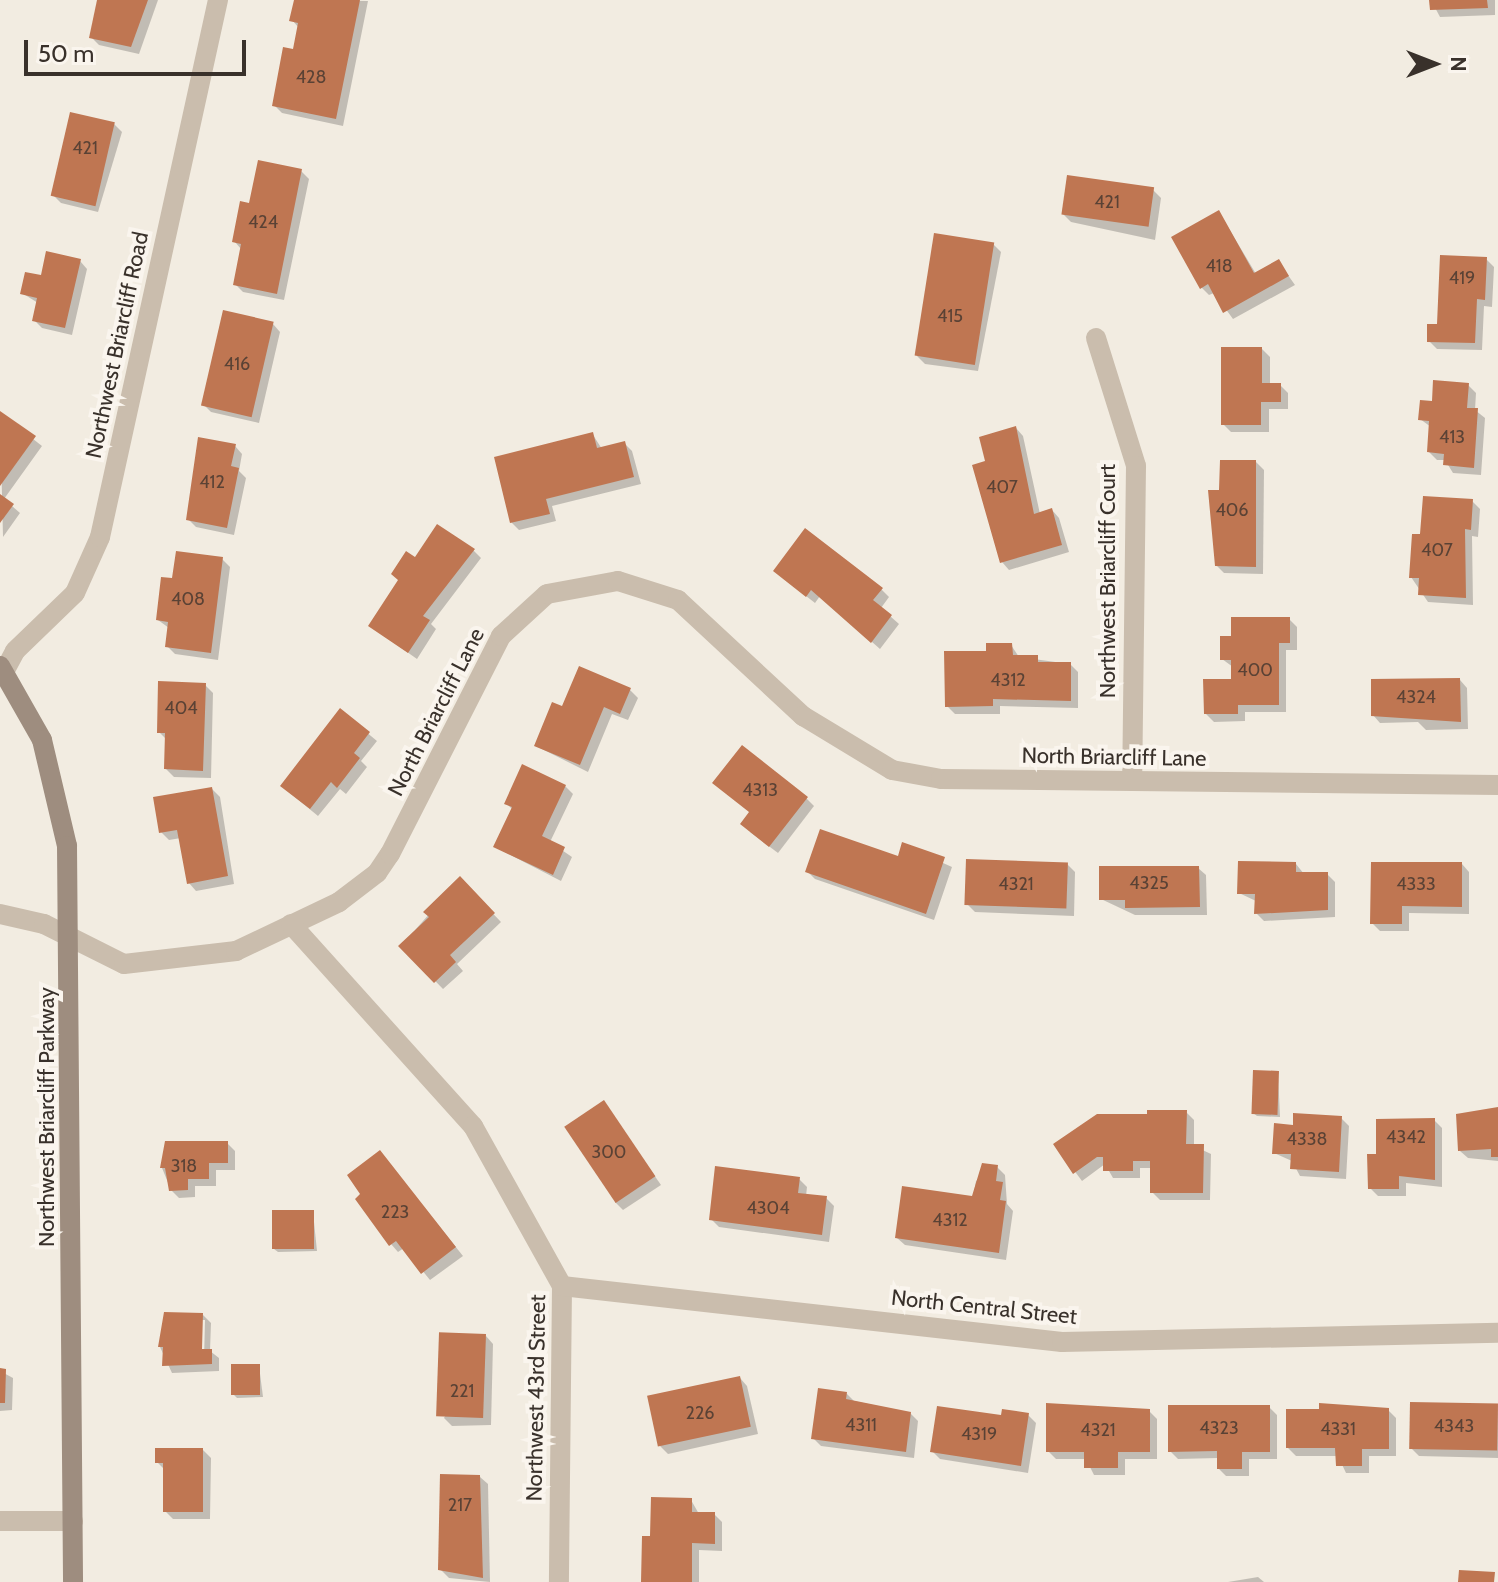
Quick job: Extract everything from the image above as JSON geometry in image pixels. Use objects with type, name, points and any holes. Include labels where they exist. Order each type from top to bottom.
[{"type":"main road","name":"Northwest Briarcliff Parkway","points":[[2,668],[42,740],[64,831],[70,939],[73,1582]]},
{"type":"street","name":"Northwest Briarcliff Road","points":[[2,668],[15,651],[75,593],[100,537],[218,0]]},
{"type":"street","name":"Northwest Briarcliff Court","points":[[1096,338],[1136,466],[1132,781]]},
{"type":"street","name":"North Briarcliff Lane","points":[[0,914],[44,924],[124,964],[236,951],[339,902],[377,873],[501,636],[547,594],[618,581],[678,600],[803,716],[892,770],[941,779],[1498,785]]},
{"type":"street","name":"Northwest 43rd Street","points":[[291,924],[473,1126],[562,1286],[559,1582]]},
{"type":"street","name":"North Central Street","points":[[562,1286],[1062,1342],[1498,1333]]},
{"type":"street","points":[[0,1521],[73,1521]]},
{"type":"building","points":[[97,0],[148,0],[131,47],[89,38]]},
{"type":"building","points":[[294,0],[360,0],[336,119],[272,106],[283,47],[293,49],[298,23],[289,21]]},
{"type":"building","points":[[1429,0],[1487,0],[1488,8],[1430,10]]},
{"type":"building","points":[[70,112],[115,122],[95,206],[51,196]]},
{"type":"building","points":[[258,160],[302,169],[277,294],[233,285],[241,244],[232,242],[240,201],[249,203]]},
{"type":"building","points":[[1067,175],[1154,187],[1149,227],[1061,215]]},
{"type":"building","points":[[1219,210],[1254,273],[1279,259],[1289,276],[1223,313],[1208,284],[1200,289],[1171,237]]},
{"type":"building","points":[[934,233],[994,243],[975,365],[915,355]]},
{"type":"building","points":[[46,251],[81,259],[65,328],[32,321],[37,298],[20,294],[25,272],[41,275]]},
{"type":"building","points":[[1440,255],[1487,257],[1485,300],[1477,299],[1475,343],[1427,342],[1427,324],[1437,324]]},
{"type":"building","points":[[223,310],[274,322],[252,417],[201,405]]},
{"type":"building","points":[[1221,347],[1262,347],[1262,383],[1281,383],[1281,402],[1261,402],[1261,425],[1221,425]]},
{"type":"building","points":[[1433,380],[1469,383],[1467,408],[1478,408],[1474,468],[1443,465],[1444,454],[1427,452],[1429,421],[1418,420],[1420,400],[1432,401]]},
{"type":"building","points":[[0,411],[36,436],[0,486]]},
{"type":"building","points":[[1016,426],[1034,514],[1052,508],[1062,545],[1000,563],[972,465],[985,461],[979,437]]},
{"type":"building","points":[[593,432],[597,448],[625,441],[634,477],[546,499],[550,514],[510,523],[494,457]]},
{"type":"building","points":[[198,437],[236,444],[231,466],[239,468],[227,528],[186,520]]},
{"type":"building","points":[[1220,460],[1256,460],[1256,567],[1215,566],[1208,490],[1219,490]]},
{"type":"building","points":[[0,494],[14,504],[0,523]]},
{"type":"building","points":[[1423,496],[1473,499],[1471,530],[1465,529],[1466,598],[1418,595],[1419,578],[1409,578],[1412,534],[1420,534]]},
{"type":"building","points":[[437,524],[475,549],[423,616],[430,620],[408,653],[368,626],[398,580],[391,574],[406,551],[415,557]]},
{"type":"building","points":[[805,528],[883,588],[873,600],[892,615],[871,643],[811,590],[806,597],[773,571]]},
{"type":"building","points":[[176,551],[223,557],[211,653],[165,647],[168,622],[156,620],[161,577],[172,578]]},
{"type":"building","points":[[1231,617],[1290,617],[1290,643],[1279,643],[1279,705],[1238,705],[1238,714],[1204,714],[1203,679],[1231,679],[1231,660],[1220,660],[1220,636],[1231,636]]},
{"type":"building","points":[[986,643],[1012,643],[1013,655],[1038,655],[1038,662],[1071,662],[1071,701],[993,699],[993,706],[945,707],[944,651],[986,651]]},
{"type":"building","points":[[579,666],[631,688],[620,714],[604,707],[580,765],[534,746],[552,702],[562,706]]},
{"type":"building","points":[[1460,678],[1461,722],[1371,716],[1371,679]]},
{"type":"building","points":[[158,681],[206,683],[203,771],[164,769],[165,733],[157,733]]},
{"type":"building","points":[[340,708],[370,732],[354,753],[360,758],[337,788],[331,782],[310,809],[280,786]]},
{"type":"building","points":[[742,745],[808,797],[769,847],[740,824],[749,812],[712,783]]},
{"type":"building","points":[[522,764],[566,785],[542,836],[565,847],[553,875],[493,847],[512,807],[504,804]]},
{"type":"building","points":[[212,787],[228,876],[187,884],[177,830],[159,833],[153,797]]},
{"type":"building","points":[[820,829],[898,856],[902,842],[945,857],[926,914],[805,872]]},
{"type":"building","points":[[966,859],[1068,863],[1066,909],[964,905]]},
{"type":"building","points":[[1238,861],[1296,862],[1296,872],[1328,872],[1328,910],[1254,914],[1255,894],[1237,894]]},
{"type":"building","points":[[1371,862],[1462,862],[1462,907],[1402,906],[1402,924],[1370,924]]},
{"type":"building","points":[[1099,866],[1199,866],[1200,907],[1125,908],[1125,900],[1099,900]]},
{"type":"building","points":[[460,876],[495,913],[450,955],[456,962],[434,983],[398,946],[429,917],[423,912]]},
{"type":"building","points":[[1253,1070],[1279,1071],[1277,1115],[1251,1114]]},
{"type":"building","points":[[604,1100],[655,1176],[616,1203],[564,1127]]},
{"type":"building","points":[[1498,1107],[1498,1157],[1491,1157],[1491,1149],[1458,1151],[1456,1114]]},
{"type":"building","points":[[1147,1110],[1187,1110],[1186,1144],[1204,1144],[1203,1193],[1150,1193],[1150,1161],[1133,1161],[1133,1171],[1103,1171],[1103,1157],[1097,1157],[1073,1174],[1053,1144],[1097,1114],[1147,1114]]},
{"type":"building","points":[[1293,1113],[1342,1116],[1339,1172],[1290,1169],[1291,1154],[1272,1154],[1274,1123],[1293,1125]]},
{"type":"building","points":[[1435,1118],[1435,1180],[1399,1176],[1399,1189],[1368,1189],[1367,1154],[1376,1154],[1376,1119]]},
{"type":"building","points":[[165,1141],[228,1141],[228,1163],[209,1163],[209,1179],[188,1179],[188,1190],[169,1191],[165,1168],[160,1168]]},
{"type":"building","points":[[380,1150],[456,1247],[421,1274],[396,1241],[389,1246],[355,1199],[360,1194],[347,1175]]},
{"type":"building","points":[[982,1163],[998,1165],[996,1181],[1003,1182],[1000,1200],[1006,1201],[999,1253],[895,1238],[902,1186],[972,1196]]},
{"type":"building","points":[[715,1166],[800,1177],[798,1193],[827,1196],[822,1235],[709,1220]]},
{"type":"building","points":[[272,1210],[314,1210],[314,1249],[272,1249]]},
{"type":"building","points":[[164,1312],[203,1313],[202,1349],[212,1349],[212,1364],[162,1366],[163,1347],[158,1347]]},
{"type":"building","points":[[439,1332],[486,1334],[483,1418],[436,1416]]},
{"type":"building","points":[[231,1364],[260,1364],[260,1395],[231,1395]]},
{"type":"building","points":[[0,1368],[6,1369],[5,1403],[0,1403]]},
{"type":"building","points":[[740,1376],[751,1427],[658,1447],[647,1396]]},
{"type":"building","points":[[818,1388],[847,1392],[846,1399],[911,1412],[906,1452],[811,1439]]},
{"type":"building","points":[[1410,1402],[1498,1404],[1497,1451],[1409,1449]]},
{"type":"building","points":[[1046,1403],[1150,1409],[1150,1452],[1118,1452],[1118,1468],[1084,1468],[1084,1452],[1046,1452]]},
{"type":"building","points":[[1319,1403],[1389,1408],[1389,1449],[1362,1449],[1362,1466],[1336,1466],[1335,1448],[1286,1448],[1286,1409],[1319,1409]]},
{"type":"building","points":[[1168,1405],[1270,1405],[1270,1452],[1242,1452],[1242,1469],[1217,1469],[1217,1451],[1168,1452]]},
{"type":"building","points":[[937,1406],[1001,1415],[1002,1409],[1029,1413],[1021,1466],[930,1452]]},
{"type":"building","points":[[155,1448],[203,1448],[203,1512],[163,1512],[163,1463],[155,1463]]},
{"type":"building","points":[[440,1474],[480,1475],[483,1578],[438,1570]]},
{"type":"building","points":[[651,1497],[692,1498],[692,1512],[715,1512],[715,1544],[692,1543],[692,1582],[641,1582],[642,1536],[650,1536]]},
{"type":"building","points":[[1459,1570],[1495,1572],[1494,1582],[1458,1582]]}]
